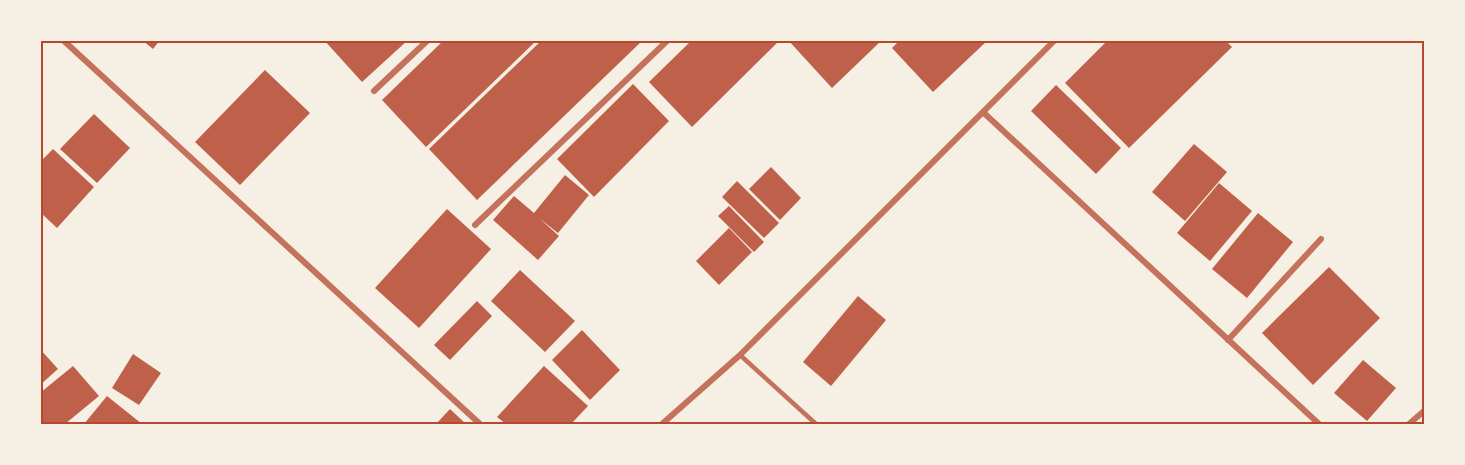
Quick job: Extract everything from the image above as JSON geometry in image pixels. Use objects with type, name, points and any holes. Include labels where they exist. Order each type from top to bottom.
[{"type":"street","points":[[63,40],[480,424]]},
{"type":"street","points":[[374,91],[428,40]]},
{"type":"street","points":[[475,225],[668,40]]},
{"type":"street","points":[[662,424],[740,355],[1055,40]]},
{"type":"street","points":[[984,113],[1319,424]]},
{"type":"street","points":[[1228,340],[1321,239]]},
{"type":"street","points":[[1409,424],[1425,411]]},
{"type":"lane","points":[[740,355],[816,424]]},
{"type":"building","points":[[142,40],[160,40],[153,49]]},
{"type":"building","points":[[324,40],[408,40],[362,82]]},
{"type":"building","points":[[444,40],[537,40],[426,147],[382,100]]},
{"type":"building","points":[[542,40],[643,40],[477,200],[429,149]]},
{"type":"building","points":[[692,40],[780,40],[692,127],[649,82]]},
{"type":"building","points":[[788,40],[882,40],[832,88]]},
{"type":"building","points":[[900,40],[988,40],[933,92],[892,48]]},
{"type":"building","points":[[1108,40],[1225,40],[1232,47],[1129,148],[1065,83]]},
{"type":"building","points":[[265,70],[310,113],[240,185],[195,142]]},
{"type":"building","points":[[633,84],[669,121],[594,197],[557,159]]},
{"type":"building","points":[[1056,85],[1121,148],[1096,174],[1031,111]]},
{"type":"building","points":[[94,114],[130,148],[97,183],[60,149]]},
{"type":"building","points":[[1194,144],[1227,172],[1185,221],[1152,192]]},
{"type":"building","points":[[53,149],[94,187],[57,228],[40,212],[40,162]]},
{"type":"building","points":[[771,167],[801,198],[780,220],[749,189]]},
{"type":"building","points":[[565,175],[589,195],[558,233],[540,219],[559,236],[538,260],[493,220],[514,196],[534,213]]},
{"type":"building","points":[[737,181],[779,223],[764,238],[722,197]]},
{"type":"building","points":[[1219,183],[1252,211],[1210,261],[1177,233]]},
{"type":"building","points":[[729,206],[764,242],[754,252],[718,216]]},
{"type":"building","points":[[447,209],[491,249],[419,328],[375,288]]},
{"type":"building","points":[[1258,213],[1293,242],[1247,298],[1212,269]]},
{"type":"building","points":[[729,228],[752,252],[719,285],[696,261]]},
{"type":"building","points":[[1329,267],[1380,318],[1313,385],[1262,333]]},
{"type":"building","points":[[520,270],[575,321],[545,352],[491,301]]},
{"type":"building","points":[[858,296],[886,320],[831,386],[803,362]]},
{"type":"building","points":[[477,301],[492,316],[450,360],[434,345]]},
{"type":"building","points":[[582,330],[620,370],[590,400],[552,360]]},
{"type":"building","points":[[40,349],[58,369],[40,385]]},
{"type":"building","points":[[133,354],[161,373],[139,405],[112,388]]},
{"type":"building","points":[[1363,360],[1396,388],[1367,421],[1334,393]]},
{"type":"building","points":[[73,366],[99,396],[65,424],[40,424],[40,393]]},
{"type":"building","points":[[544,366],[588,406],[571,424],[506,424],[497,417]]},
{"type":"building","points":[[107,396],[142,424],[84,424]]},
{"type":"building","points":[[450,409],[466,424],[436,424]]}]
